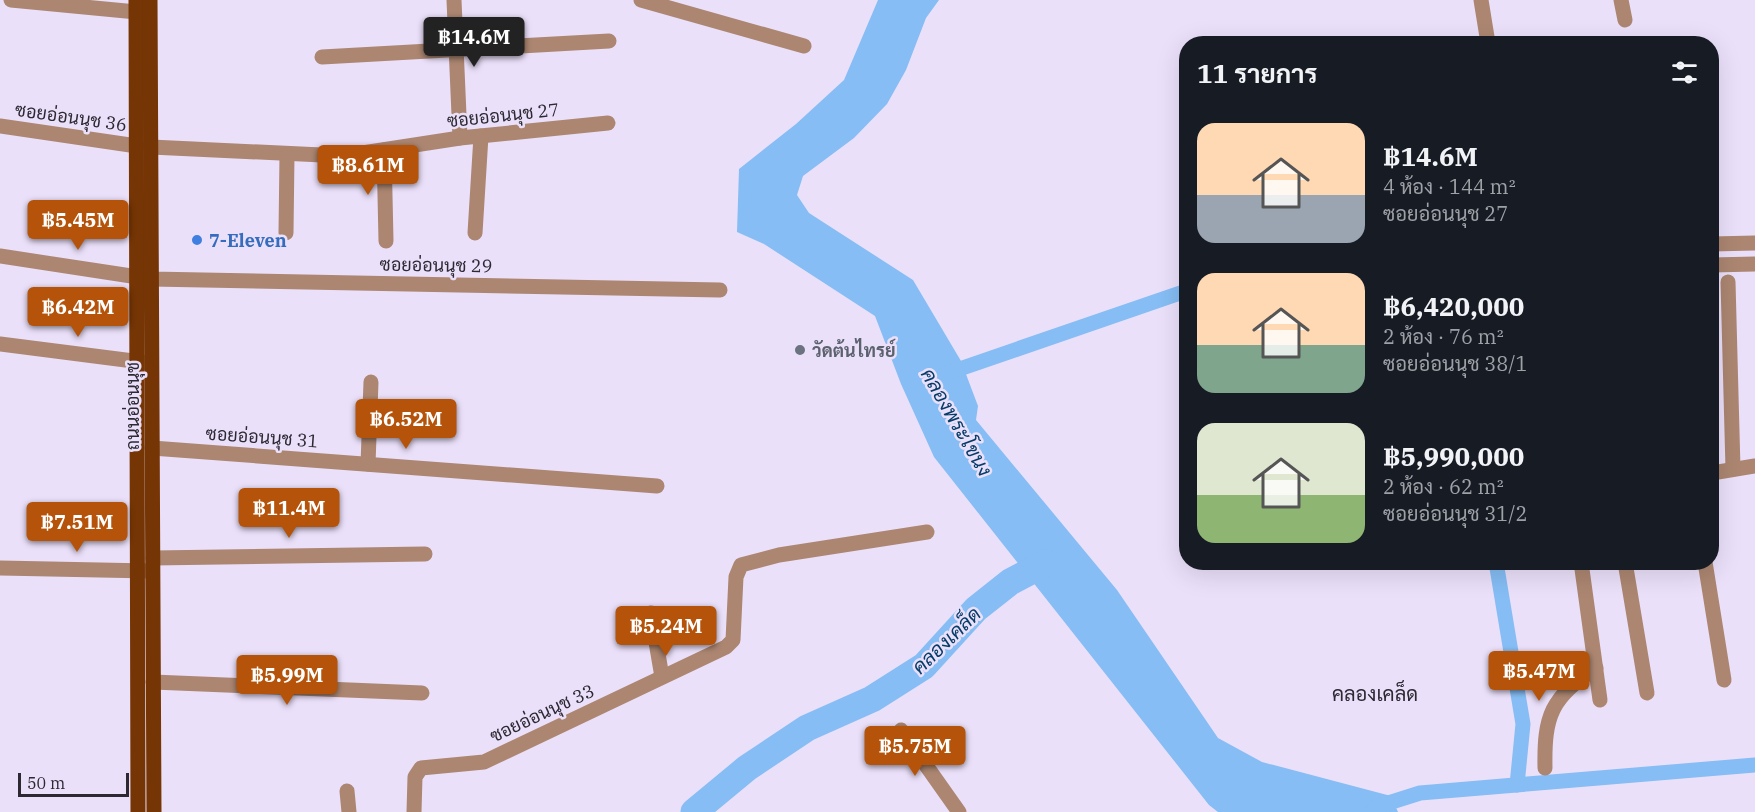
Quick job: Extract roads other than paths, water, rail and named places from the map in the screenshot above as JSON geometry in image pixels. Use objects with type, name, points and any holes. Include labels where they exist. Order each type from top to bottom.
[{"type":"main road","name":"ถนนอ่อนนุช","points":[[143,7],[144,363],[153,682],[154,812]]},
{"type":"main road","name":"ถนนอ่อนนุช","points":[[138,812],[152,448],[144,363]]},
{"type":"street","points":[[11,0],[143,7]]},
{"type":"street","points":[[454,0],[460,138]]},
{"type":"street","points":[[641,0],[804,46]]},
{"type":"street","points":[[1481,0],[1487,36]]},
{"type":"street","points":[[1621,0],[1625,20]]},
{"type":"street","points":[[322,57],[609,41]]},
{"type":"street","name":"ซอยอ่อนนุช 27","points":[[144,147],[343,156],[460,138],[608,123]]},
{"type":"street","name":"ซอยอ่อนนุช 36","points":[[0,126],[144,147]]},
{"type":"street","points":[[476,233],[481,136]]},
{"type":"street","points":[[384,150],[386,241]]},
{"type":"street","points":[[286,233],[287,155]]},
{"type":"street","points":[[1719,244],[1755,243]]},
{"type":"street","name":"ซอยอ่อนนุช 29","points":[[0,256],[144,278],[720,290]]},
{"type":"street","points":[[1719,265],[1755,264]]},
{"type":"street","points":[[1728,282],[1733,469]]},
{"type":"street","points":[[0,344],[144,363]]},
{"type":"street","points":[[368,464],[371,382]]},
{"type":"street","name":"ซอยอ่อนนุช 31","points":[[152,448],[657,486]]},
{"type":"street","points":[[1719,471],[1755,466]]},
{"type":"street","name":"ซอยอ่อนนุช 33","points":[[414,812],[415,777],[422,768],[484,762],[726,647],[733,640],[736,577],[741,565],[779,555],[927,532]]},
{"type":"street","points":[[0,568],[148,567],[425,554]]},
{"type":"street","points":[[1582,570],[1600,700]]},
{"type":"street","points":[[1626,570],[1647,693]]},
{"type":"street","points":[[1706,570],[1725,680]]},
{"type":"street","points":[[651,613],[662,677]]},
{"type":"street","points":[[1545,768],[1544,735],[1547,721],[1561,697],[1574,682],[1596,668]]},
{"type":"street","points":[[153,682],[422,693]]},
{"type":"street","points":[[902,730],[959,812]]},
{"type":"street","points":[[347,791],[349,812]]},
{"type":"water","name":"คลองพระโขนง","points":[[878,0],[939,0],[926,18],[906,70],[887,104],[854,138],[803,176],[797,195],[809,213],[913,280],[961,361],[978,406],[976,420],[1117,590],[1218,738],[1262,762],[1391,796],[1398,812],[1218,812],[1209,805],[934,457],[901,384],[875,316],[764,244],[737,232],[739,169],[796,124],[844,80]]},
{"type":"waterway","name":"คลองพระโขนง","points":[[945,374],[1179,293]]},
{"type":"waterway","name":"คลองเคล็ด","points":[[694,812],[747,768],[807,728],[872,699],[924,666],[976,609],[1010,582],[1046,563]]},
{"type":"waterway","points":[[1497,570],[1523,724],[1517,785]]},
{"type":"waterway","points":[[1371,812],[1376,807],[1420,793],[1755,765]]},
{"type":"place","name":"7-Eleven","points":[[197,240]]},
{"type":"place","name":"วัดต้นไทรย์","points":[[800,350]]},
{"type":"district","name":"คลองเคล็ด","points":[[1375,693]]}]
